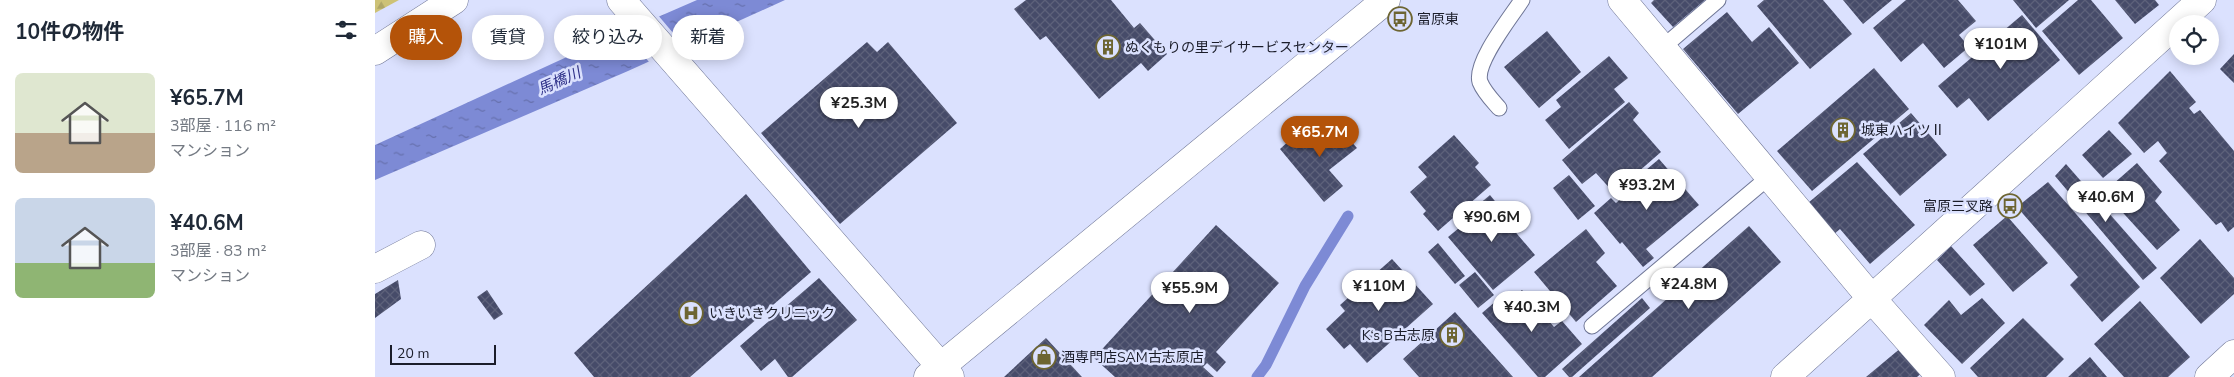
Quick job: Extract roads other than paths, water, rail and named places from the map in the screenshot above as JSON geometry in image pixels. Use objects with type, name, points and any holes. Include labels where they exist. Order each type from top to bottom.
[{"type":"street","points":[[375,51],[454,0]]},
{"type":"street","points":[[621,0],[693,82],[939,373],[1386,0]]},
{"type":"street","points":[[1622,0],[1872,299],[1941,377]]},
{"type":"street","points":[[1785,377],[2202,0]]},
{"type":"street","points":[[375,269],[421,245]]},
{"type":"street","points":[[2209,377],[2234,354]]},
{"type":"lane","points":[[1499,108],[1485,91],[1480,81],[1479,72],[1488,52],[1523,0]]},
{"type":"lane","points":[[1662,48],[1718,0]]},
{"type":"lane","points":[[1591,326],[1769,176]]},
{"type":"water","points":[[697,0],[785,0],[744,19],[744,15],[672,15],[672,51],[662,56],[662,15]]},
{"type":"water","name":"馬橋川","points":[[560,60],[652,60],[375,180],[375,145]]},
{"type":"waterway","points":[[1257,377],[1266,365],[1305,286],[1348,216]]},
{"type":"place","name":"富原東","points":[[1400,19]]},
{"type":"place","name":"ぬくもりの里デイサービスセンター","points":[[1108,47]]},
{"type":"place","name":"城東ハイツⅡ","points":[[1843,130]]},
{"type":"place","name":"富原三叉路","points":[[2010,206]]},
{"type":"place","name":"いきいきクリニック","points":[[691,313]]},
{"type":"place","name":"K‘s B古志原","points":[[1452,335]]},
{"type":"place","name":"酒専門店SAM古志原店","points":[[1044,357]]}]
